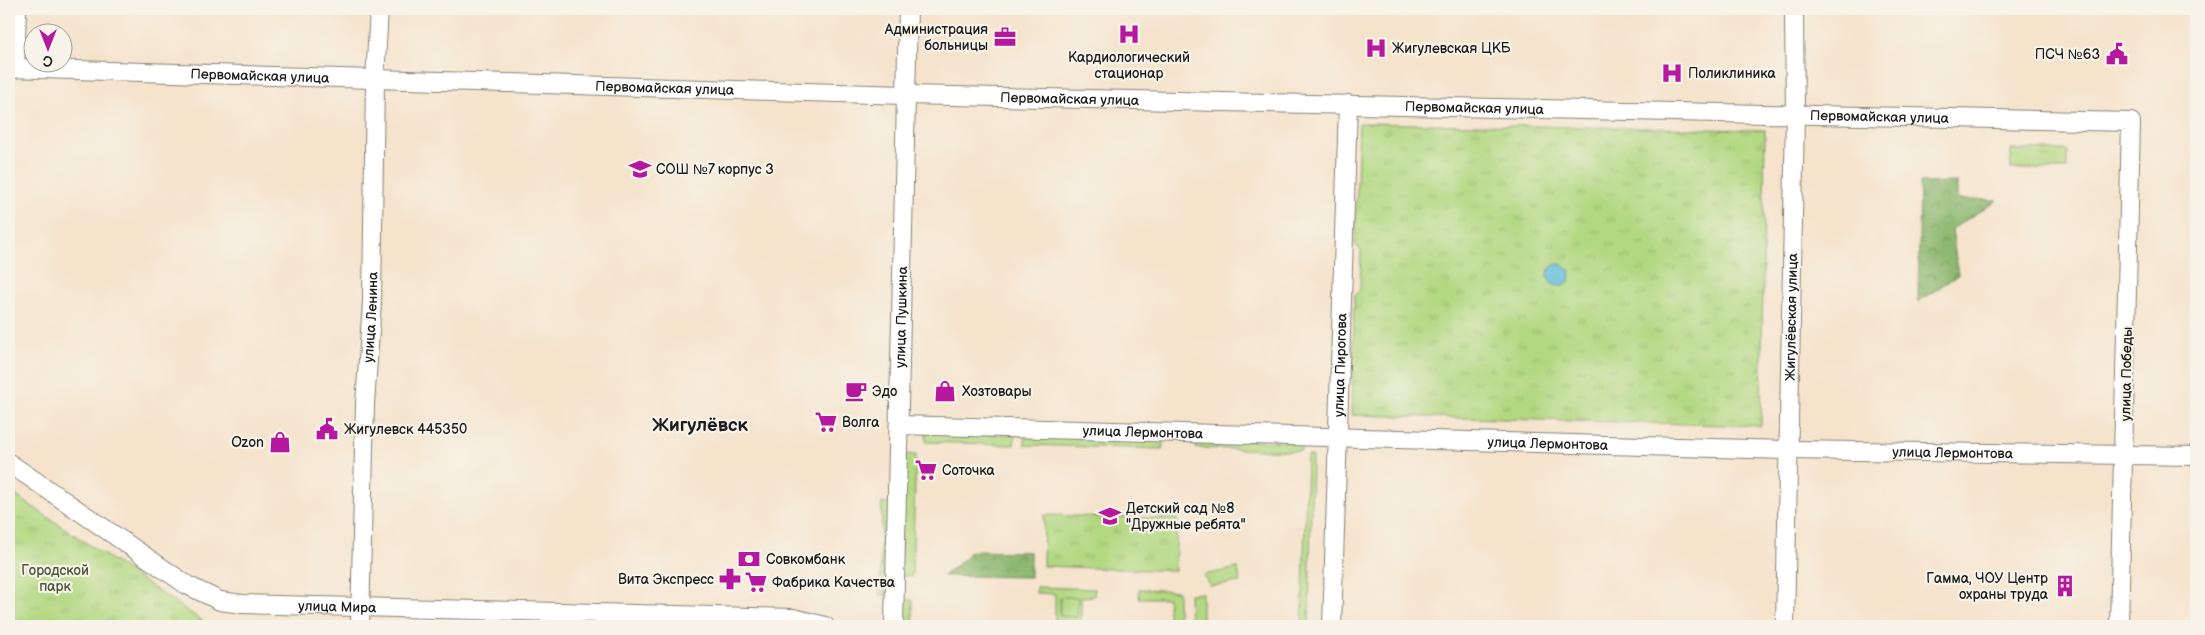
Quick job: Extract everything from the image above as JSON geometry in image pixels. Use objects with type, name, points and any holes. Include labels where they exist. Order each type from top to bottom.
[{"type":"street","points":[[12,69],[18,9]]},
{"type":"street","name":"улица Ленина","points":[[360,626],[366,404],[372,302],[375,80],[379,9]]},
{"type":"street","name":"улица Пушкина","points":[[894,626],[908,9]]},
{"type":"street","name":"Жигулёвская улица","points":[[1785,626],[1795,114],[1794,9]]},
{"type":"street","name":"Первомайская улица","points":[[12,69],[905,95],[2132,122]]},
{"type":"street","name":"улица Пирогова","points":[[1332,626],[1348,104]]},
{"type":"street","name":"улица Победы","points":[[2119,626],[2132,122]]},
{"type":"street","name":"улица Лермонтова","points":[[899,425],[1789,450],[2196,456]]},
{"type":"street","name":"улица Мира","points":[[9,463],[187,585],[220,601],[242,604],[793,618],[825,626]]},
{"type":"green space","points":[[1359,123],[1765,130],[1761,426],[1352,415],[1354,296],[1360,290],[1361,251],[1355,244]]},
{"type":"green space","points":[[2011,150],[2067,150],[2067,169],[2011,169]]},
{"type":"green space","points":[[1957,182],[1957,200],[1997,200],[1952,229],[1958,275],[1918,302],[1920,183]]},
{"type":"green space","points":[[926,432],[1015,435],[1014,445],[926,442]]},
{"type":"green space","points":[[1025,435],[1163,438],[1163,449],[1025,445]]},
{"type":"green space","points":[[1196,440],[1301,442],[1301,451],[1196,448]]},
{"type":"green space","points":[[904,454],[916,455],[912,576],[900,576]]},
{"type":"green space","points":[[1307,456],[1312,456],[1309,626],[1302,626]]},
{"type":"green space","name":"Городской парк","points":[[9,491],[210,626],[9,626]]},
{"type":"green space","points":[[882,503],[894,503],[892,595],[880,595]]},
{"type":"green space","points":[[1044,515],[1177,519],[1175,571],[1043,566]]},
{"type":"green space","points":[[970,551],[1030,552],[1030,577],[943,576],[965,558]]},
{"type":"green space","points":[[1238,568],[1240,582],[1210,586],[1203,575]]},
{"type":"green space","points":[[1036,587],[1095,589],[1094,596],[1081,597],[1081,626],[1055,626],[1055,594],[1036,593]]},
{"type":"green space","points":[[1139,589],[1178,591],[1178,626],[1168,626],[1168,598],[1139,598]]},
{"type":"green space","points":[[1202,593],[1202,626],[1190,626],[1189,594]]},
{"type":"green space","points":[[1060,597],[1078,597],[1077,617],[1060,616]]},
{"type":"green space","points":[[897,600],[913,600],[913,626],[897,626]]},
{"type":"water","points":[[1559,264],[1569,271],[1570,275],[1563,285],[1559,286],[1549,279],[1548,275],[1555,265]]},
{"type":"place","name":"Кардиологический стационар","points":[[1129,34]]},
{"type":"place","name":"Администрация больницы","points":[[1005,37]]},
{"type":"place","name":"Жигулевская ЦКБ","points":[[1376,48]]},
{"type":"place","name":"ПСЧ №63","points":[[2117,54]]},
{"type":"place","name":"Поликлиника","points":[[1672,73]]},
{"type":"place","name":"СОШ №7 корпус 3","points":[[640,169]]},
{"type":"place","name":"Эдо","points":[[856,391]]},
{"type":"place","name":"Хозтовары","points":[[945,391]]},
{"type":"place","name":"Волга","points":[[826,422]]},
{"type":"place","name":"Жигулевск 445350","points":[[327,429]]},
{"type":"place","name":"Ozon","points":[[280,442]]},
{"type":"place","name":"Соточка","points":[[926,470]]},
{"type":"place","name":"Детский сад №8 \"Дружные ребята\"","points":[[1110,516]]},
{"type":"place","name":"Совкомбанк","points":[[749,559]]},
{"type":"place","name":"Вита Экспресс","points":[[730,579]]},
{"type":"place","name":"Фабрика Качества","points":[[756,582]]},
{"type":"place","name":"Гамма, ЧОУ Центр охраны труда","points":[[2065,586]]},
{"type":"district","name":"Жигулёвск","points":[[700,424]]}]
